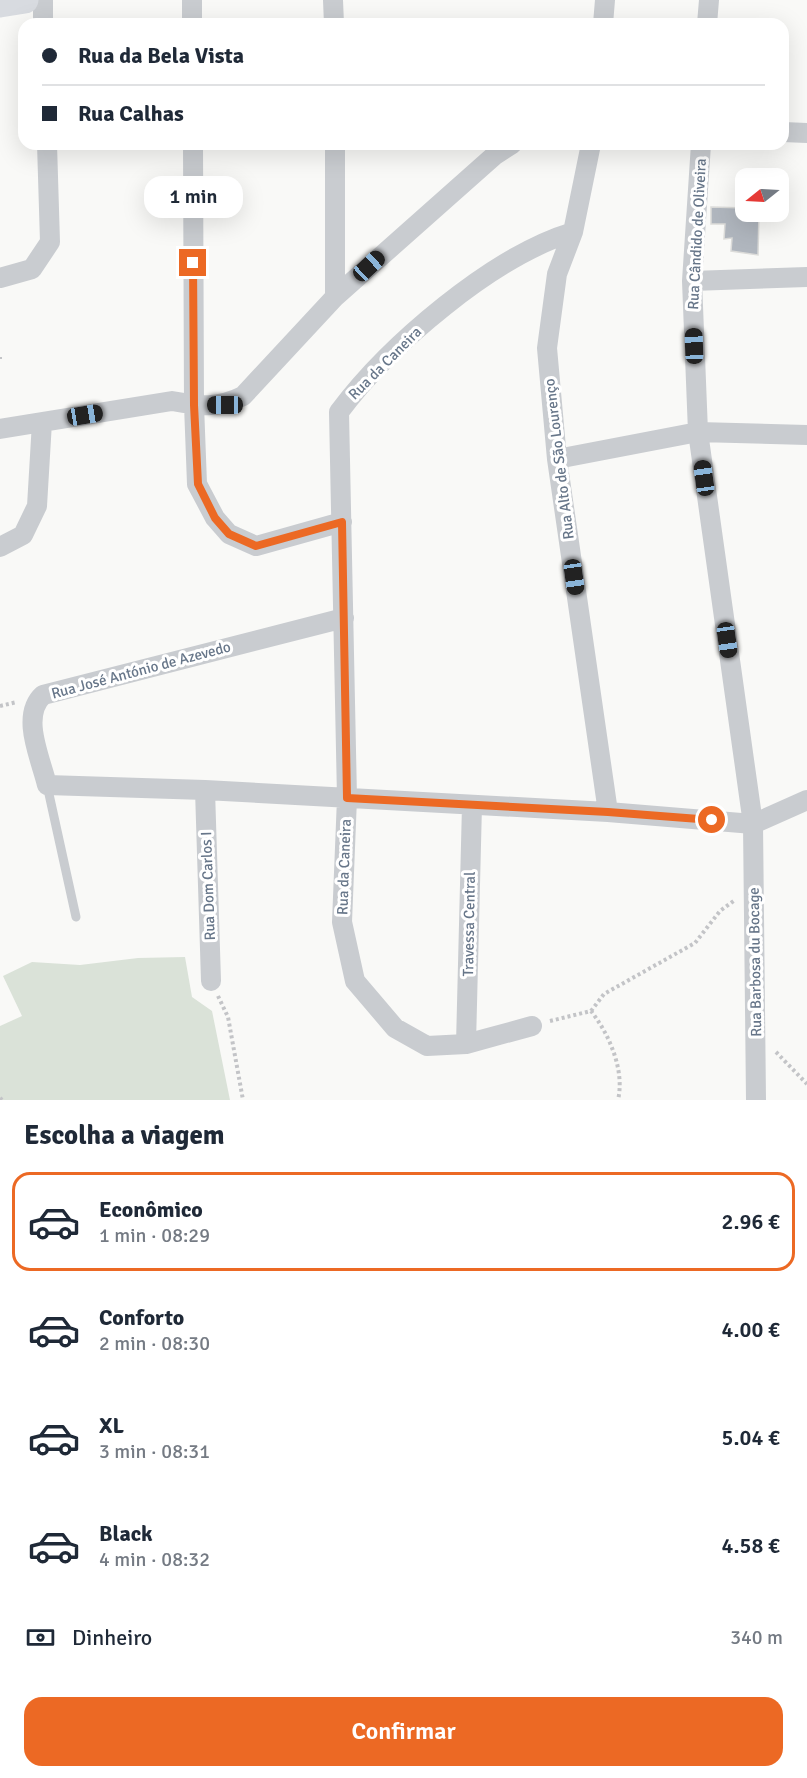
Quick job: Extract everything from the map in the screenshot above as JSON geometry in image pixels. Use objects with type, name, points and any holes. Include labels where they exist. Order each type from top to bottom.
[{"type":"street","points":[[0,4],[25,0]]},
{"type":"street","points":[[43,0],[43,18]]},
{"type":"street","points":[[192,0],[192,18]]},
{"type":"street","points":[[333,0],[334,18]]},
{"type":"street","points":[[604,18],[605,0]]},
{"type":"street","points":[[708,18],[709,0]]},
{"type":"street","points":[[789,132],[807,133]]},
{"type":"street","points":[[0,278],[32,269],[50,242],[47,150]]},
{"type":"street","points":[[193,150],[194,405],[198,484],[215,518],[229,534],[256,546],[342,522]]},
{"type":"street","points":[[335,150],[335,297]]},
{"type":"street","points":[[0,429],[172,400],[194,405],[225,405],[243,396],[335,297],[489,150]]},
{"type":"street","name":"Rua Alto de São Lourenço","points":[[590,150],[573,232],[557,274],[547,348],[557,459],[608,812]]},
{"type":"street","name":"Rua Cândido de Oliveira","points":[[701,150],[692,281],[698,432],[753,824]]},
{"type":"street","name":"Rua da Caneira","points":[[532,1026],[466,1044],[427,1046],[394,1028],[355,981],[342,922],[347,798],[339,412],[355,391],[442,307],[524,251],[545,240],[573,232]]},
{"type":"street","points":[[692,281],[807,277]]},
{"type":"street","points":[[0,547],[23,535],[37,506],[42,422]]},
{"type":"street","points":[[557,459],[698,432],[807,435]]},
{"type":"street","name":"Rua José António de Azevedo","points":[[47,785],[31,717],[35,702],[43,695],[344,618]]},
{"type":"street","points":[[47,785],[205,790],[608,812],[753,824],[807,800]]},
{"type":"street","name":"Rua Dom Carlos I","points":[[205,790],[211,981]]},
{"type":"street","name":"Travessa Central","points":[[466,1044],[472,805]]},
{"type":"street","name":"Rua Barbosa du Bocage","points":[[753,824],[756,1100]]},
{"type":"lane","points":[[47,785],[76,917]]},
{"type":"path","points":[[532,1026],[591,1011],[604,994],[695,943],[720,911],[736,899],[754,902]]},
{"type":"path","points":[[211,981],[228,1017],[243,1100]]},
{"type":"path","points":[[591,1011],[604,1028],[616,1061],[618,1100]]},
{"type":"path","points":[[756,1032],[807,1084]]},
{"type":"shaded area","points":[[185,957],[192,997],[212,1011],[230,1100],[0,1100],[0,1026],[22,1016],[3,976],[32,962],[80,965],[138,958]]},
{"type":"building","points":[[711,207],[735,208],[735,222],[759,222],[758,255],[731,251],[732,238],[724,239],[725,224],[711,224]]},
{"type":"route","points":[[193,263],[194,405],[198,484],[215,518],[229,534],[256,546],[342,522],[347,798],[712,820]]}]
